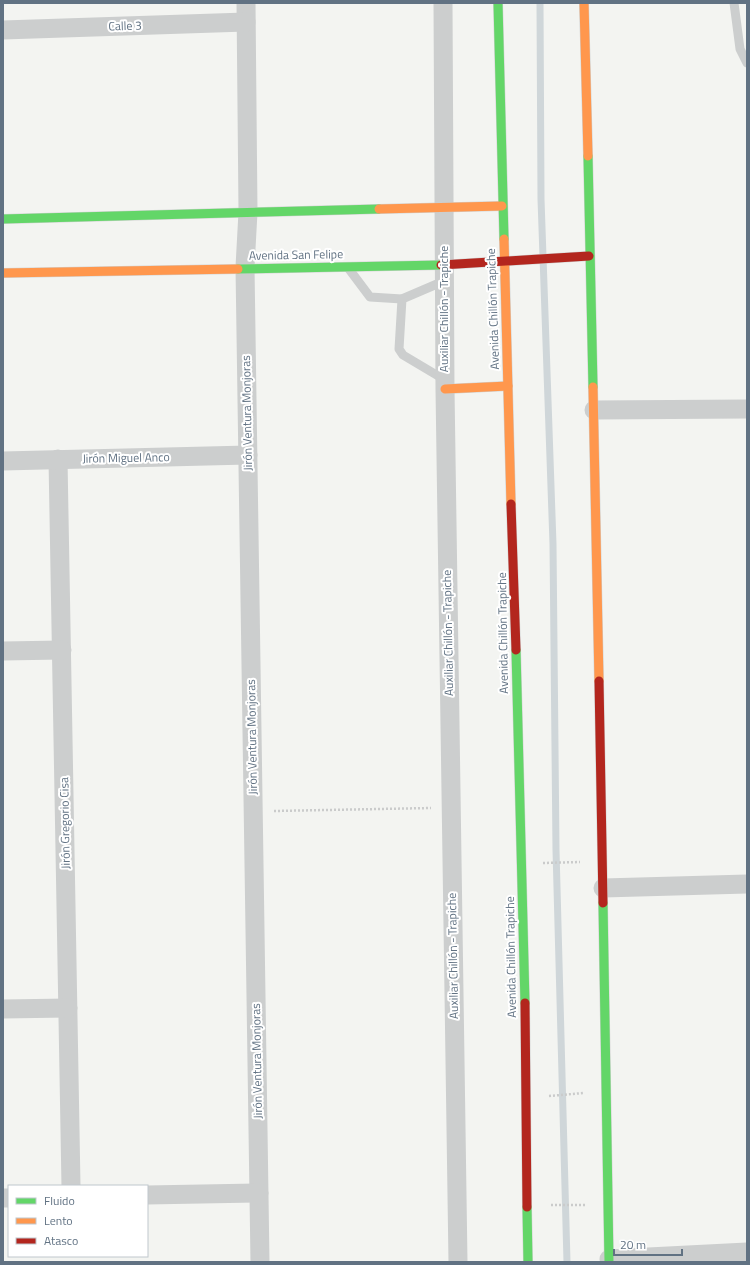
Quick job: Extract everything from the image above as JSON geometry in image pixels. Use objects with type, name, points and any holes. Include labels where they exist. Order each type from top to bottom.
[{"type":"main road","name":"Avenida Chillón Trapiche","points":[[498,3],[502,206],[521,863],[528,1262]]},
{"type":"main road","points":[[584,3],[589,256],[594,410],[609,1261]]},
{"type":"main road","points":[[3,219],[502,206]]},
{"type":"main road","name":"Avenida San Felipe","points":[[3,273],[347,266],[444,273],[504,261],[589,256]]},
{"type":"main road","points":[[445,384],[508,386]]},
{"type":"street","name":"Jirón Ventura Monjoras","points":[[246,3],[248,212],[245,267],[260,1262]]},
{"type":"street","name":"Auxiliar Chillón - Trapiche","points":[[443,3],[445,384],[458,1262]]},
{"type":"street","name":"Calle 3","points":[[3,30],[246,22]]},
{"type":"street","points":[[594,410],[747,409]]},
{"type":"street","name":"Jirón Miguel Anco","points":[[3,461],[248,455]]},
{"type":"street","name":"Jirón Gregorio Cisa","points":[[58,459],[71,1185]]},
{"type":"street","points":[[3,651],[62,650]]},
{"type":"street","points":[[603,888],[747,884]]},
{"type":"street","points":[[3,1009],[68,1008]]},
{"type":"street","points":[[148,1195],[259,1193]]},
{"type":"street","points":[[609,1261],[747,1252]]},
{"type":"lane","points":[[734,3],[740,49],[747,63]]},
{"type":"lane","points":[[347,266],[370,297],[402,299],[444,273]]},
{"type":"lane","points":[[402,299],[398,349],[403,355],[445,384]]},
{"type":"path","points":[[253,812],[451,807]]},
{"type":"path","points":[[521,863],[602,862]]},
{"type":"path","points":[[526,1098],[607,1092]]},
{"type":"path","points":[[528,1204],[608,1206]]},
{"type":"waterway","points":[[540,3],[541,199],[553,544],[556,850],[567,1262]]},
{"type":"traffic: fast","points":[[498,3],[504,239]]},
{"type":"traffic: fast","points":[[588,156],[593,387]]},
{"type":"traffic: fast","points":[[3,219],[379,209]]},
{"type":"traffic: fast","points":[[238,269],[441,265]]},
{"type":"traffic: fast","points":[[516,650],[525,1003]]},
{"type":"traffic: fast","points":[[603,903],[609,1262]]},
{"type":"traffic: fast","points":[[527,1207],[528,1262]]},
{"type":"traffic: slow","points":[[584,3],[588,156]]},
{"type":"traffic: slow","points":[[379,209],[502,206]]},
{"type":"traffic: slow","points":[[504,239],[511,504]]},
{"type":"traffic: slow","points":[[3,273],[238,269]]},
{"type":"traffic: slow","points":[[445,389],[508,386]]},
{"type":"traffic: slow","points":[[593,387],[599,681]]},
{"type":"traffic: jam","points":[[441,265],[589,256]]},
{"type":"traffic: jam","points":[[511,504],[516,650]]},
{"type":"traffic: jam","points":[[599,681],[603,903]]},
{"type":"traffic: jam","points":[[525,1003],[527,1207]]}]
